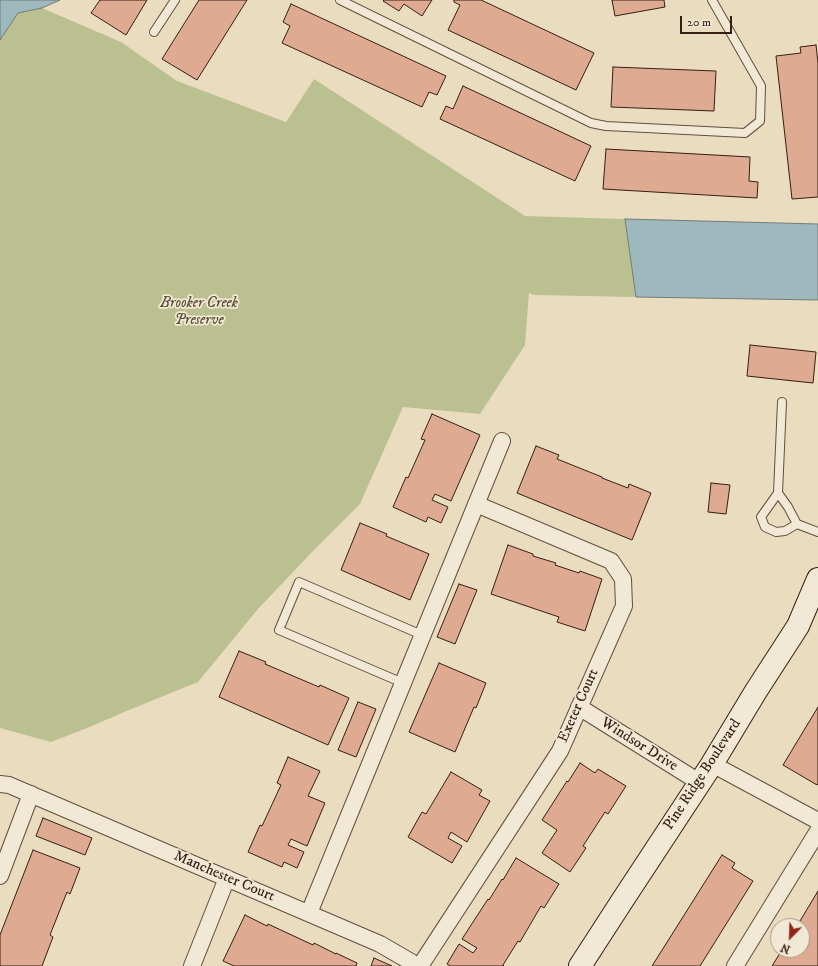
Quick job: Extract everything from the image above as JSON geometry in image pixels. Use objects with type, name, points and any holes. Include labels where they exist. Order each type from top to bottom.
[{"type":"street","points":[[309,913],[502,441]]},
{"type":"street","name":"Exeter Court","points":[[420,966],[560,751],[624,606],[623,578],[611,561],[476,504]]},
{"type":"street","name":"Pine Ridge Boulevard","points":[[580,966],[712,764],[756,691],[798,626],[818,579]]},
{"type":"street","name":"Windsor Drive","points":[[579,707],[699,782]]},
{"type":"street","points":[[712,764],[818,821]]},
{"type":"street","name":"Manchester Court","points":[[0,784],[9,785],[31,794],[380,944],[411,962],[414,966]]},
{"type":"street","points":[[0,876],[31,794]]},
{"type":"street","points":[[735,966],[818,831]]},
{"type":"street","points":[[192,966],[227,878]]},
{"type":"lane","points":[[154,32],[175,0]]},
{"type":"lane","points":[[340,0],[354,3],[591,123],[606,126],[746,133],[760,121],[761,86],[712,0]]},
{"type":"lane","points":[[782,402],[778,493],[761,517],[765,526],[776,532],[785,531],[796,524]]},
{"type":"lane","points":[[778,493],[788,507],[796,524],[818,532]]},
{"type":"lane","points":[[403,683],[278,630],[299,582],[422,635]]},
{"type":"green space","name":"Brooker Creek Preserve","points":[[42,8],[121,42],[177,81],[286,122],[314,79],[525,216],[625,219],[636,297],[534,295],[529,293],[525,345],[480,414],[403,407],[360,504],[258,609],[198,682],[51,742],[0,728],[0,40],[18,13]]},
{"type":"water","points":[[0,0],[60,0],[42,8],[18,13],[0,40]]},
{"type":"water","points":[[625,219],[818,224],[818,300],[636,297]]},
{"type":"building","points":[[100,0],[147,0],[126,35],[91,13]]},
{"type":"building","points":[[199,0],[247,0],[197,80],[162,59]]},
{"type":"building","points":[[432,0],[422,16],[404,4],[399,11],[383,1]]},
{"type":"building","points":[[454,0],[481,0],[594,53],[576,90],[448,30],[460,5],[454,2]]},
{"type":"building","points":[[612,0],[664,0],[665,7],[615,16]]},
{"type":"building","points":[[291,4],[446,76],[437,95],[429,92],[422,107],[282,43],[290,26],[283,22]]},
{"type":"building","points":[[816,45],[818,63],[818,197],[792,199],[776,56],[801,53],[800,47]]},
{"type":"building","points":[[613,67],[716,71],[714,111],[611,107]]},
{"type":"building","points":[[463,86],[591,146],[575,181],[440,119],[446,106],[453,109]]},
{"type":"building","points":[[606,149],[750,157],[749,181],[758,182],[757,198],[603,189]]},
{"type":"building","points":[[750,345],[816,352],[813,383],[747,376]]},
{"type":"building","points":[[432,414],[480,435],[451,501],[435,494],[432,500],[448,507],[441,523],[428,517],[426,522],[393,507],[425,440],[421,439]]},
{"type":"building","points":[[536,446],[559,455],[557,459],[602,478],[628,488],[629,484],[651,493],[632,540],[517,493]]},
{"type":"building","points":[[711,483],[730,485],[726,514],[708,512]]},
{"type":"building","points":[[360,523],[387,534],[386,536],[429,554],[410,600],[341,570]]},
{"type":"building","points":[[508,545],[533,554],[533,556],[556,563],[555,565],[579,573],[580,571],[602,579],[585,631],[557,622],[559,617],[491,594]]},
{"type":"building","points":[[459,584],[477,590],[455,644],[437,637]]},
{"type":"building","points":[[239,651],[266,662],[265,664],[349,698],[328,745],[219,697]]},
{"type":"building","points":[[439,663],[486,683],[455,752],[409,732]]},
{"type":"building","points":[[358,702],[376,709],[356,757],[338,750]]},
{"type":"building","points":[[818,707],[818,784],[817,785],[783,765]]},
{"type":"building","points":[[288,757],[320,771],[308,796],[325,803],[307,846],[291,839],[288,845],[304,852],[297,868],[284,862],[282,867],[248,852],[281,785],[277,783]]},
{"type":"building","points":[[580,763],[595,773],[598,769],[626,786],[608,814],[605,812],[583,846],[586,848],[570,872],[542,853],[557,830],[542,820]]},
{"type":"building","points":[[451,772],[482,790],[479,795],[490,801],[467,842],[451,832],[448,838],[462,846],[452,863],[408,837],[422,812],[426,814]]},
{"type":"building","points":[[43,818],[92,838],[85,855],[36,836]]},
{"type":"building","points":[[33,850],[80,868],[70,894],[67,892],[50,935],[53,937],[42,966],[0,966],[0,935]]},
{"type":"building","points":[[722,855],[735,863],[732,868],[753,881],[700,966],[652,966]]},
{"type":"building","points":[[516,858],[559,884],[544,908],[541,906],[520,942],[518,941],[503,965],[504,966],[451,966],[447,964],[459,944],[473,953],[477,948],[462,939],[488,899],[489,900],[502,879],[503,880]]},
{"type":"building","points":[[818,891],[818,966],[772,966],[777,958],[810,958],[810,918],[802,918]]},
{"type":"building","points":[[245,915],[267,926],[268,924],[313,945],[314,943],[336,953],[357,963],[356,966],[234,966],[223,961]]},
{"type":"building","points":[[374,958],[392,966],[371,966]]}]
